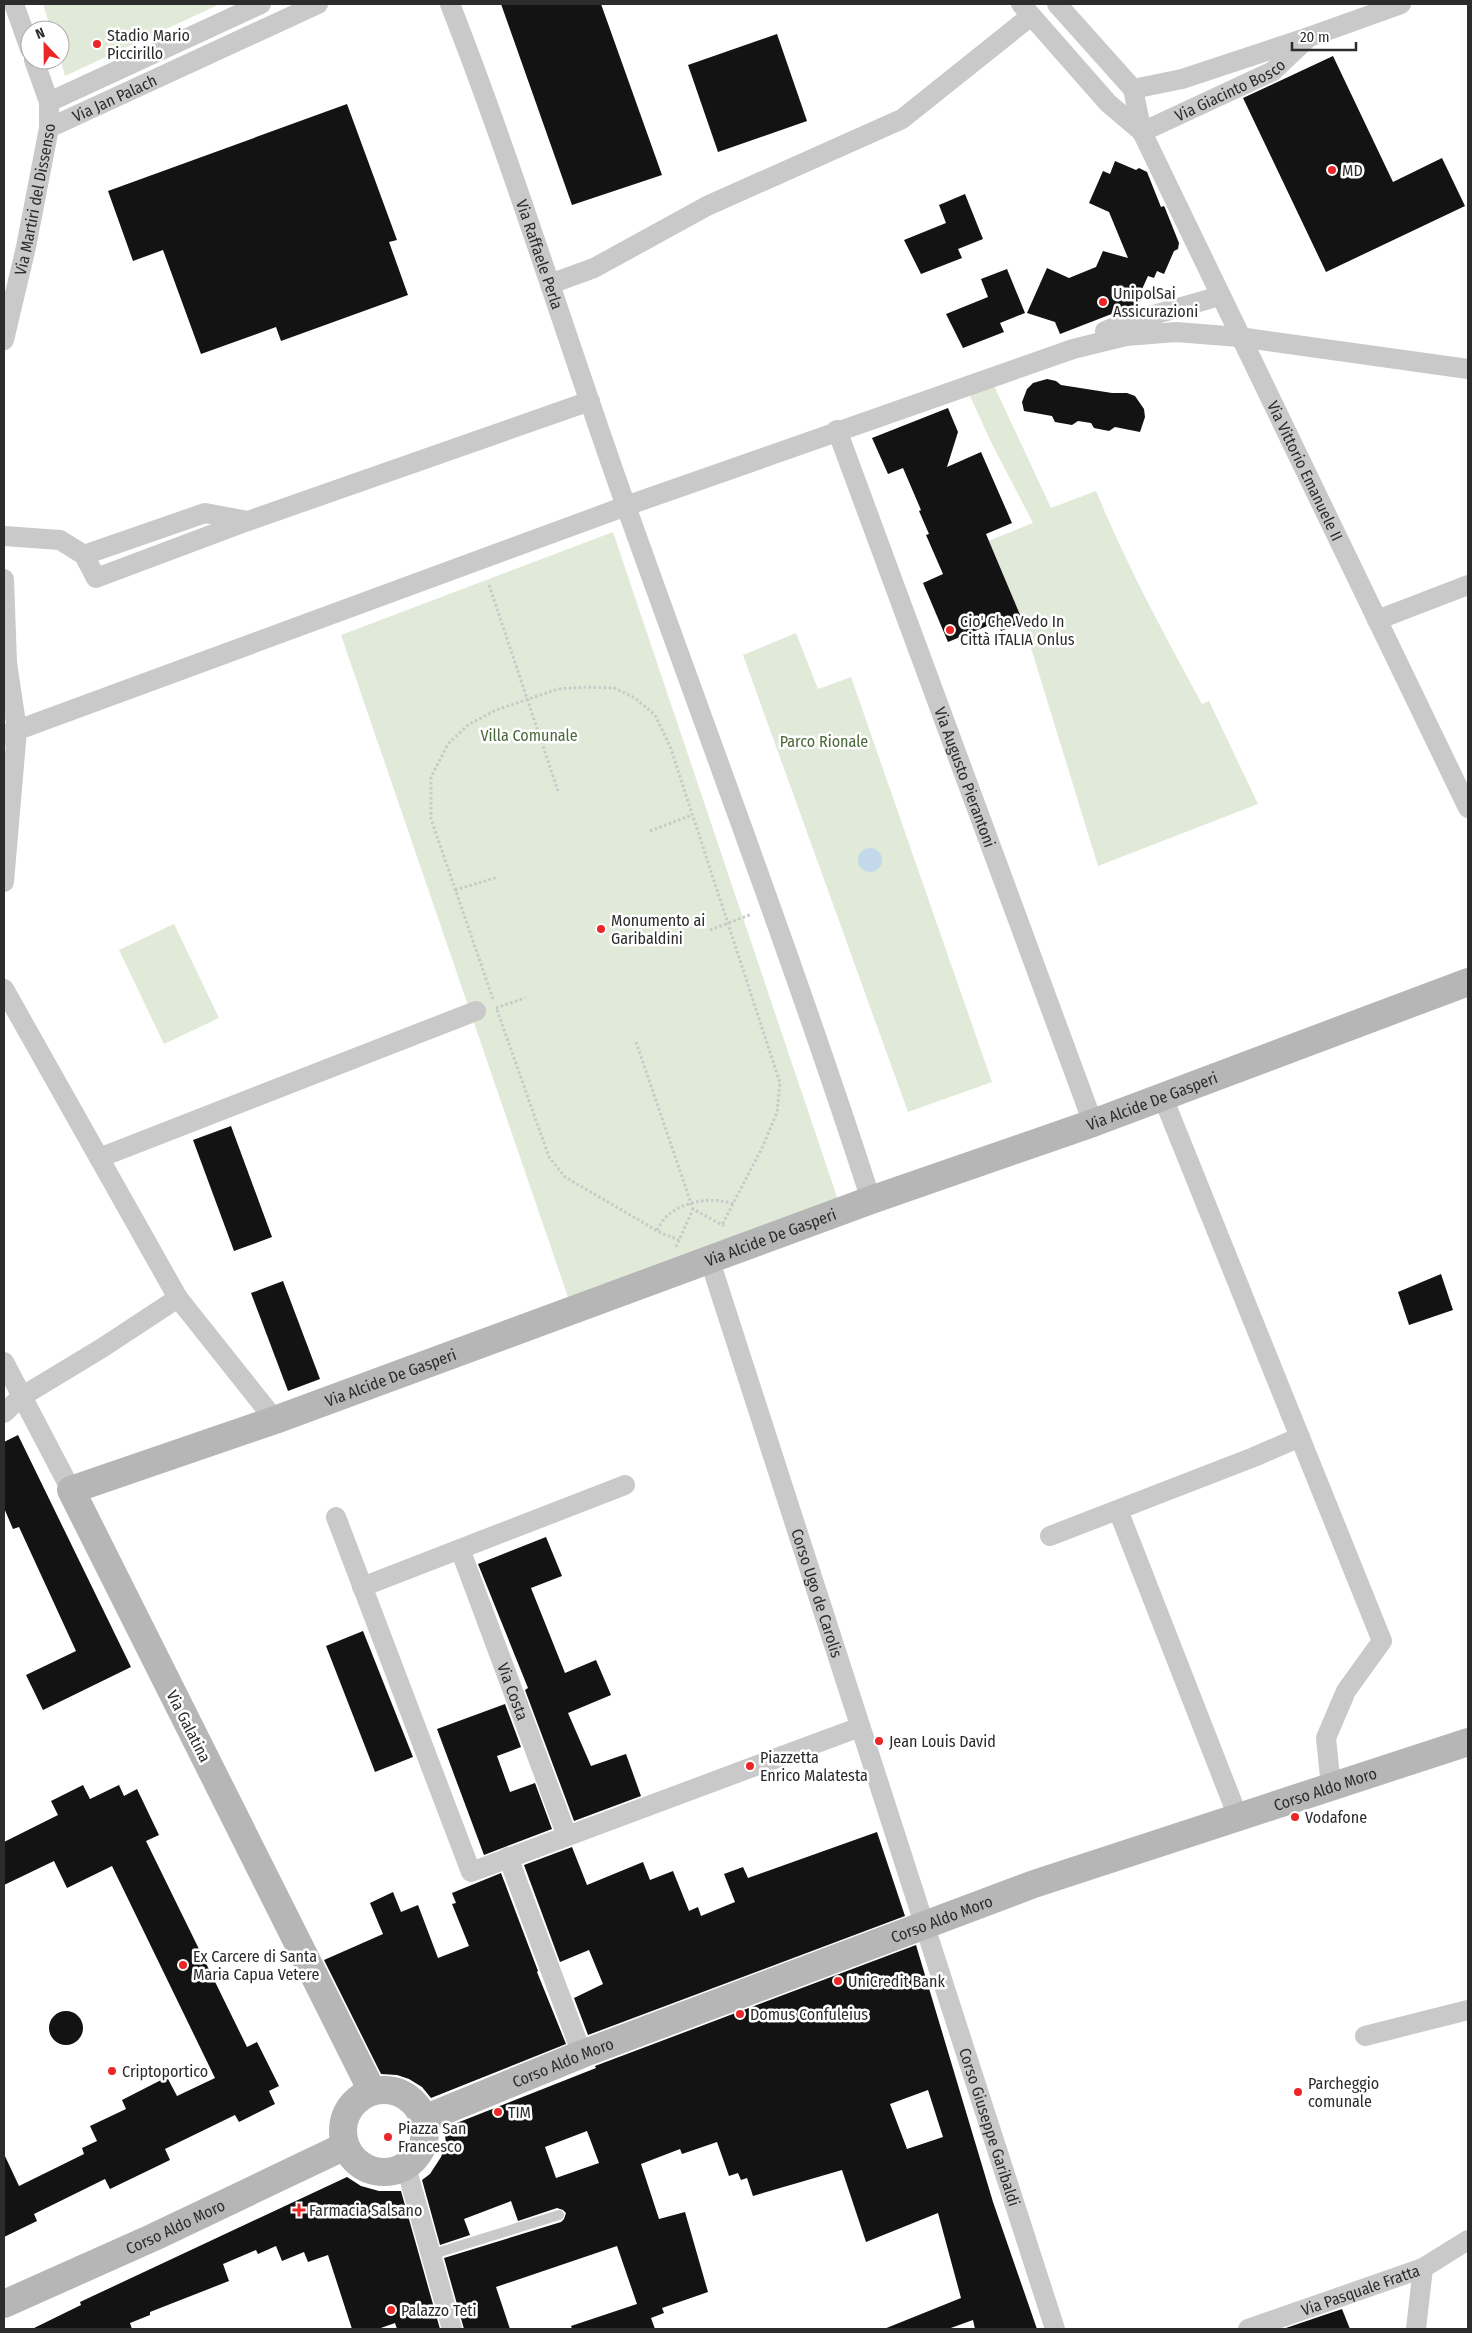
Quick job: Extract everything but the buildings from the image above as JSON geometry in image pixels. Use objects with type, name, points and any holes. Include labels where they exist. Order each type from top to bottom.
[{"type":"main road","name":"Via Alcide De Gasperi","points":[[71,1490],[275,1420],[871,1200],[1093,1123],[1162,1095],[1468,982]]},
{"type":"main road","name":"Via Galatina","points":[[71,1490],[372,2091]]},
{"type":"main road","name":"Corso Aldo Moro","points":[[424,2119],[582,2054],[923,1924],[1034,1884],[1468,1742]]},
{"type":"main road","points":[[372,2091],[398,2092],[409,2098],[418,2108],[424,2119],[423,2146],[416,2158],[406,2167],[388,2172],[370,2170],[350,2156],[345,2146],[342,2132],[347,2113],[360,2098],[372,2091]]},
{"type":"main road","name":"Corso Aldo Moro","points":[[4,2304],[154,2237],[345,2146]]},
{"type":"street","name":"Via Jan Palach","points":[[49,102],[261,4]]},
{"type":"street","name":"Via Jan Palach","points":[[49,128],[318,4]]},
{"type":"street","name":"Via Raffaele Perla","points":[[450,4],[479,78],[626,506],[835,1087],[871,1200]]},
{"type":"street","points":[[1056,4],[1133,88]]},
{"type":"street","name":"Via Giacinto Bosco","points":[[1133,88],[1182,79],[1401,4]]},
{"type":"street","points":[[11,9],[20,28]]},
{"type":"street","points":[[550,284],[594,268],[707,206],[902,119],[1026,10]]},
{"type":"street","name":"Via Vittorio Emanuele II","points":[[1026,10],[1108,103],[1142,132]]},
{"type":"street","name":"Via Giacinto Bosco","points":[[1142,132],[1272,71],[1309,37]]},
{"type":"street","name":"Via Martiri del Dissenso","points":[[4,340],[26,247],[49,128],[49,102],[38,70]]},
{"type":"street","name":"Via Vittorio Emanuele II","points":[[1133,88],[1142,132],[1377,620],[1461,776],[1468,808]]},
{"type":"street","points":[[1073,349],[1100,333],[1125,323],[1220,296]]},
{"type":"street","points":[[10,733],[626,506],[837,430],[1073,349],[1126,336],[1176,332],[1239,336],[1468,369]]},
{"type":"street","points":[[4,536],[60,540],[84,555],[96,578],[248,521],[590,401]]},
{"type":"street","name":"Via Augusto Pierantoni","points":[[837,430],[1093,1123]]},
{"type":"street","points":[[84,555],[205,512],[248,521]]},
{"type":"street","points":[[4,579],[10,733],[4,882]]},
{"type":"street","points":[[1377,620],[1468,585]]},
{"type":"street","points":[[4,990],[178,1298],[275,1420]]},
{"type":"street","points":[[99,1158],[476,1011]]},
{"type":"street","points":[[1162,1095],[1382,1641],[1346,1691],[1326,1738],[1331,1786]]},
{"type":"street","name":"Corso Ugo de Carolis","points":[[710,1261],[923,1924]]},
{"type":"street","points":[[4,1413],[21,1397],[102,1348],[178,1298]]},
{"type":"street","name":"Via Galatina","points":[[4,1362],[71,1490]]},
{"type":"street","points":[[1050,1536],[1300,1437]]},
{"type":"street","points":[[362,1587],[625,1485]]},
{"type":"street","points":[[1118,1510],[1238,1817]]},
{"type":"street","points":[[336,1517],[471,1872],[860,1727]]},
{"type":"street","name":"Via Costa","points":[[460,1549],[567,1836]]},
{"type":"street","points":[[508,1857],[582,2054]]},
{"type":"street","name":"Corso Giuseppe Garibaldi","points":[[923,1924],[1055,2329]]},
{"type":"street","points":[[1365,2036],[1468,2010]]},
{"type":"street","points":[[406,2167],[452,2329]]},
{"type":"street","name":"Via Pasquale Fratta","points":[[1248,2329],[1423,2268],[1468,2240]]},
{"type":"street","points":[[1416,2329],[1423,2268]]},
{"type":"lane","points":[[430,2255],[559,2215]]},
{"type":"path","points":[[488,585],[558,791]]},
{"type":"path","points":[[679,1240],[657,1230],[565,1176],[549,1158],[431,819],[431,777],[448,744],[468,725],[496,710],[527,699],[558,689],[614,688],[635,698],[655,715],[670,746],[780,1084],[778,1112],[722,1225]]},
{"type":"path","points":[[650,831],[692,815]]},
{"type":"path","points":[[455,890],[498,878]]},
{"type":"path","points":[[710,930],[752,914]]},
{"type":"path","points":[[476,1011],[486,1012],[525,998]]},
{"type":"path","points":[[636,1042],[693,1209],[728,1228]]},
{"type":"path","points":[[657,1230],[666,1217],[678,1209],[691,1204],[709,1200],[721,1200],[733,1204]]},
{"type":"path","points":[[672,1254],[693,1209]]},
{"type":"green space","name":"Stadio Mario Piccirillo","points":[[43,4],[220,4],[65,76],[63,70],[70,70],[70,20],[48,20]]},
{"type":"green space","points":[[990,377],[1051,508],[1096,491],[1120,545],[1160,625],[1202,704],[1209,701],[1258,804],[1098,866],[1023,622],[988,541],[1033,523],[991,442],[965,385]]},
{"type":"green space","name":"Villa Comunale","points":[[613,532],[839,1203],[569,1300],[341,635]]},
{"type":"green space","name":"Parco Rionale","points":[[796,633],[818,689],[851,677],[992,1082],[908,1112],[743,655]]},
{"type":"green space","points":[[174,924],[219,1018],[164,1044],[119,950]]},
{"type":"water","points":[[870,848],[879,851],[882,860],[879,869],[870,872],[861,869],[858,860],[861,851]]},
{"type":"place","name":"Stadio Mario Piccirillo","points":[[97,44]]},
{"type":"place","name":"MD","points":[[1332,170]]},
{"type":"place","name":"UnipolSai Assicurazioni","points":[[1103,302]]},
{"type":"place","name":"Cio' Che Vedo In Città ITALIA Onlus","points":[[950,630]]},
{"type":"place","name":"Monumento ai Garibaldini","points":[[601,929]]},
{"type":"place","name":"Jean Louis David","points":[[879,1741]]},
{"type":"place","name":"Piazzetta Enrico Malatesta","points":[[750,1766]]},
{"type":"place","name":"Vodafone","points":[[1295,1817]]},
{"type":"place","name":"Ex Carcere di Santa Maria Capua Vetere","points":[[183,1965]]},
{"type":"place","name":"UniCredit Bank","points":[[838,1981]]},
{"type":"place","name":"Domus Confuleius","points":[[740,2014]]},
{"type":"place","name":"Criptoportico","points":[[112,2071]]},
{"type":"place","name":"Parcheggio comunale","points":[[1298,2092]]},
{"type":"place","name":"TIM","points":[[498,2112]]},
{"type":"place","name":"Piazza San Francesco","points":[[388,2137]]},
{"type":"place","name":"Farmacia Salsano","points":[[299,2210]]},
{"type":"place","name":"Palazzo Teti","points":[[391,2310]]}]
